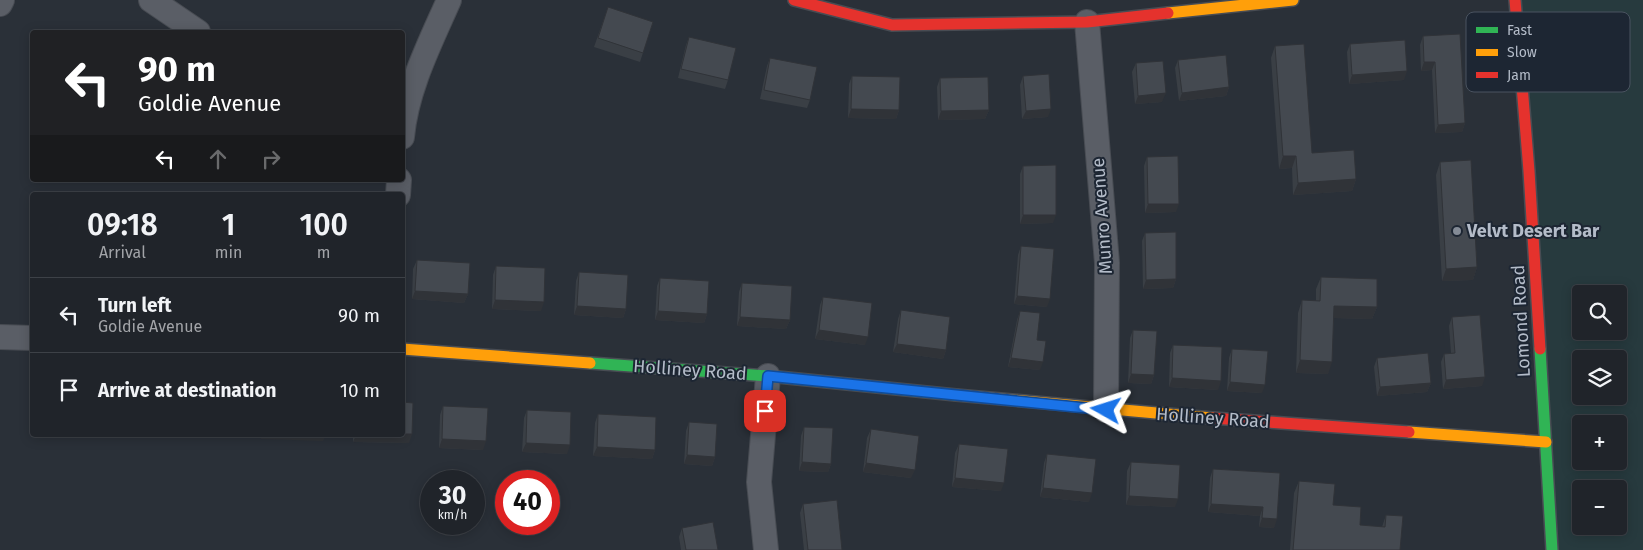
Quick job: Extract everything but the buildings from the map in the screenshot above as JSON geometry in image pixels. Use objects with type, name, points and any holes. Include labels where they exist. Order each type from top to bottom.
[{"type":"street","points":[[0,4],[2,0]]},
{"type":"street","points":[[151,0],[195,30]]},
{"type":"street","points":[[405,118],[429,46],[449,0]]},
{"type":"street","points":[[794,0],[892,25],[1087,22],[1293,0]]},
{"type":"street","name":"Munro Avenue","points":[[1087,22],[1107,263],[1106,410]]},
{"type":"street","name":"Lomond Road","points":[[1523,92],[1530,171],[1552,550]]},
{"type":"street","points":[[0,337],[30,338]]},
{"type":"street","name":"Holliney Road","points":[[405,349],[768,376],[1106,410],[1546,442]]},
{"type":"street","points":[[766,550],[759,482],[768,376]]},
{"type":"green space","points":[[1515,0],[1643,0],[1643,550],[1552,550],[1521,92],[1630,92],[1630,12],[1516,12]]},
{"type":"traffic: fast","points":[[1540,349],[1552,550]]},
{"type":"traffic: fast","points":[[590,363],[768,376],[956,395]]},
{"type":"traffic: slow","points":[[1168,13],[1293,0]]},
{"type":"traffic: slow","points":[[405,349],[590,363]]},
{"type":"traffic: slow","points":[[956,395],[1212,418]]},
{"type":"traffic: slow","points":[[1409,432],[1546,442]]},
{"type":"traffic: jam","points":[[794,0],[892,25],[1087,22],[1168,13]]},
{"type":"traffic: jam","points":[[1515,0],[1516,12]]},
{"type":"traffic: jam","points":[[1523,92],[1540,349]]},
{"type":"traffic: jam","points":[[1212,418],[1409,432]]},
{"type":"place","name":"Velvt Desert Bar","points":[[1457,231]]},
{"type":"route","points":[[765,411],[768,376],[1106,410]]}]
